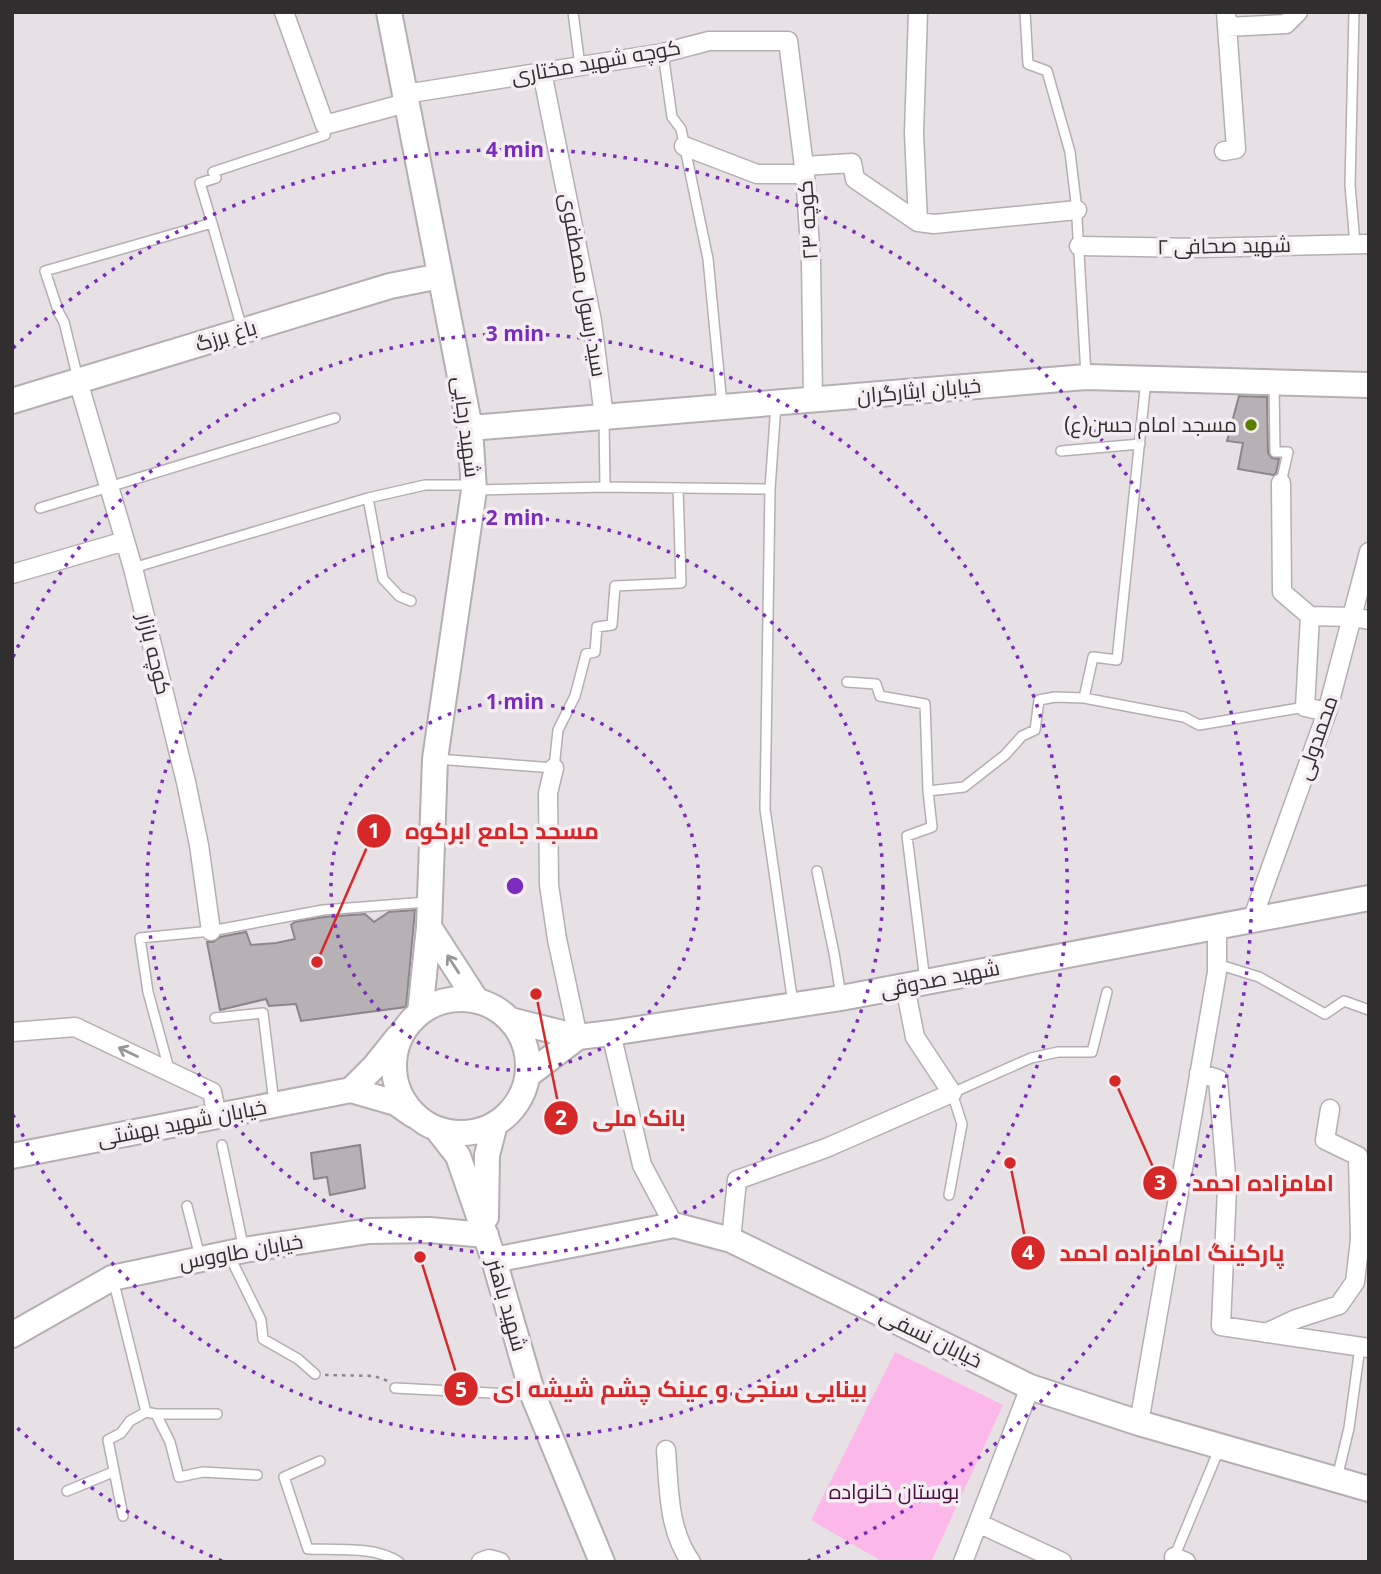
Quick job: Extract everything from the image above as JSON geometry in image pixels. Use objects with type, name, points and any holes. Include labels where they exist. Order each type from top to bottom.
[{"type":"street","points":[[284,12],[325,125]]},
{"type":"street","name":"شهید رجایی","points":[[389,12],[470,428],[474,488],[435,759],[429,927],[412,1021]]},
{"type":"street","points":[[918,12],[914,133],[918,222]]},
{"type":"street","points":[[1224,151],[1236,149],[1227,20],[1286,24],[1298,12]]},
{"type":"street","name":"کوچه شهید مختاری","points":[[325,125],[405,98],[663,52],[709,41],[788,41]]},
{"type":"street","name":"کوچه ۲۳","points":[[788,41],[804,170],[811,261],[813,399]]},
{"type":"street","name":"سید رسول مصطفوی","points":[[542,72],[592,321],[604,416]]},
{"type":"street","points":[[684,146],[757,174],[852,163],[855,179],[918,222],[934,224],[1077,210]]},
{"type":"street","name":"شهید صحافی ۲","points":[[1079,246],[1198,248],[1362,244]]},
{"type":"street","name":"باغ برزگ","points":[[12,401],[390,286],[440,276]]},
{"type":"street","name":"خیابان ایثارگران","points":[[470,428],[1086,377],[1369,385]]},
{"type":"street","name":"کوچه بازار","points":[[78,381],[133,568],[191,807],[211,931]]},
{"type":"street","points":[[1281,483],[1282,592],[1310,616],[1361,619]]},
{"type":"street","points":[[12,574],[125,541]]},
{"type":"street","name":"محمدولی","points":[[1252,920],[1361,619],[1369,552]]},
{"type":"street","points":[[1310,616],[1305,707],[1327,712]]},
{"type":"street","points":[[528,1075],[578,1037],[557,939],[549,885],[548,793],[554,768]]},
{"type":"street","name":"شهید صدوقی","points":[[510,1020],[578,1037],[611,1033],[841,998],[1369,898]]},
{"type":"street","points":[[429,927],[477,1001]]},
{"type":"street","points":[[1139,1423],[1217,964],[1217,927]]},
{"type":"street","points":[[731,1240],[737,1180],[826,1148],[952,1093],[915,1037],[915,984]]},
{"type":"street","points":[[457,999],[477,1001],[495,1008],[510,1020],[524,1045],[528,1075],[522,1094],[511,1111],[495,1124],[477,1131],[457,1133],[428,1124],[396,1103],[351,1090],[412,1021],[437,1003],[457,999]]},
{"type":"street","points":[[412,1021],[396,1047],[393,1067],[396,1087],[405,1105],[428,1124]]},
{"type":"street","points":[[12,1032],[75,1027],[212,1092],[217,1116]]},
{"type":"street","points":[[611,1033],[642,1165],[674,1225]]},
{"type":"street","points":[[1199,1073],[1218,1079],[1227,1187],[1221,1326],[1364,1348]]},
{"type":"street","name":"خیابان شهید بهشتی","points":[[12,1156],[351,1090]]},
{"type":"street","points":[[1266,1333],[1296,1319],[1339,1305],[1355,1282],[1360,1240],[1358,1156],[1325,1140],[1330,1109]]},
{"type":"street","name":"شهید باهنر","points":[[428,1124],[458,1156],[494,1260],[533,1395],[603,1562]]},
{"type":"street","points":[[486,1235],[487,1155],[495,1124]]},
{"type":"street","name":"خیابان نسفی","points":[[494,1260],[674,1225],[731,1240],[1030,1387],[1139,1423],[1369,1489]]},
{"type":"street","name":"خیابان طاووس","points":[[12,1335],[112,1278],[236,1251],[369,1231],[429,1230],[486,1235]]},
{"type":"street","points":[[963,1562],[1030,1387]]},
{"type":"street","points":[[666,1451],[671,1510],[679,1546],[691,1562]]},
{"type":"street","points":[[978,1523],[1062,1562]]},
{"type":"street","points":[[481,1562],[489,1559],[500,1562]]},
{"type":"lane","points":[[573,12],[580,66]]},
{"type":"lane","points":[[1025,12],[1028,64],[1048,71],[1070,152],[1077,210],[1086,377]]},
{"type":"lane","points":[[1354,12],[1350,185],[1362,244]]},
{"type":"lane","points":[[663,52],[672,117],[681,129],[708,259],[722,407]]},
{"type":"lane","points":[[243,331],[200,183],[216,178],[213,172],[326,135],[325,125]]},
{"type":"lane","points":[[78,381],[64,322],[45,271],[212,223]]},
{"type":"lane","points":[[1084,698],[1093,657],[1117,660],[1146,377]]},
{"type":"lane","points":[[1274,382],[1275,452],[1288,452],[1281,483]]},
{"type":"lane","points":[[776,402],[770,489],[765,809],[793,1005]]},
{"type":"lane","points":[[604,416],[605,487]]},
{"type":"lane","points":[[40,508],[335,418]]},
{"type":"lane","points":[[1061,451],[1140,444]]},
{"type":"lane","points":[[133,568],[368,498],[425,485],[474,488],[770,489]]},
{"type":"lane","points":[[435,759],[554,768],[558,730],[575,696],[586,654],[595,652],[597,627],[612,625],[615,586],[681,583],[678,488]]},
{"type":"lane","points":[[368,498],[383,579],[398,596],[411,601]]},
{"type":"lane","points":[[847,682],[876,684],[880,696],[925,704],[932,827],[907,836],[915,984]]},
{"type":"lane","points":[[928,792],[964,787],[1005,755],[1022,736],[1035,730],[1039,700],[1055,697],[1084,698],[1184,717],[1199,725],[1305,707]]},
{"type":"lane","points":[[817,871],[841,998]]},
{"type":"lane","points":[[170,1072],[148,992],[140,938],[211,931],[323,910],[428,902]]},
{"type":"lane","points":[[1217,964],[1259,977],[1325,1014],[1344,1001],[1369,1010]]},
{"type":"lane","points":[[949,1195],[962,1124],[952,1093],[1031,1058],[1058,1052],[1092,1052],[1107,992]]},
{"type":"lane","points":[[215,1018],[263,1013],[274,1105]]},
{"type":"lane","points":[[222,1145],[236,1251],[261,1320],[263,1339],[298,1359],[315,1374]]},
{"type":"lane","points":[[187,1206],[201,1259]]},
{"type":"lane","points":[[112,1278],[146,1412]]},
{"type":"lane","points":[[1336,1480],[1364,1348]]},
{"type":"lane","points":[[395,1388],[533,1395]]},
{"type":"lane","points":[[123,1516],[108,1440],[121,1433],[130,1421],[146,1412],[217,1413]]},
{"type":"lane","points":[[156,1414],[170,1442],[179,1477],[204,1472],[257,1475]]},
{"type":"lane","points":[[1178,1560],[1220,1446]]},
{"type":"lane","points":[[320,1461],[284,1477],[308,1549],[365,1551],[399,1562]]},
{"type":"lane","points":[[67,1490],[113,1472]]},
{"type":"path","points":[[315,1374],[373,1376],[388,1381],[395,1388]]},
{"type":"green space","name":"بوستان خانواده","points":[[895,1352],[1003,1405],[931,1562],[883,1562],[811,1520]]},
{"type":"building","name":"مسجد امام حسن(ع)","points":[[1239,396],[1267,397],[1268,453],[1272,458],[1279,459],[1276,473],[1273,475],[1238,469],[1243,443],[1227,441]]},
{"type":"building","points":[[415,910],[406,1007],[301,1021],[296,1004],[269,1006],[266,999],[220,1010],[207,942],[246,932],[251,945],[276,943],[295,939],[291,925],[295,922],[365,914],[374,922],[389,912]]},
{"type":"building","points":[[360,1145],[365,1188],[330,1195],[327,1177],[314,1179],[311,1153]]},
{"type":"place","name":"مسجد امام حسن(ع)","points":[[1251,425]]},
{"type":"place","name":"مسجد جامع ابرکوه","points":[[317,962]]},
{"type":"place","name":"بانک ملی","points":[[536,994]]},
{"type":"place","name":"امامزاده احمد","points":[[1115,1081]]},
{"type":"place","name":"پارکینگ امامزاده احمد","points":[[1010,1163]]},
{"type":"place","name":"بینایی سنجی و عینک چشم شیشه ای","points":[[420,1257]]}]
